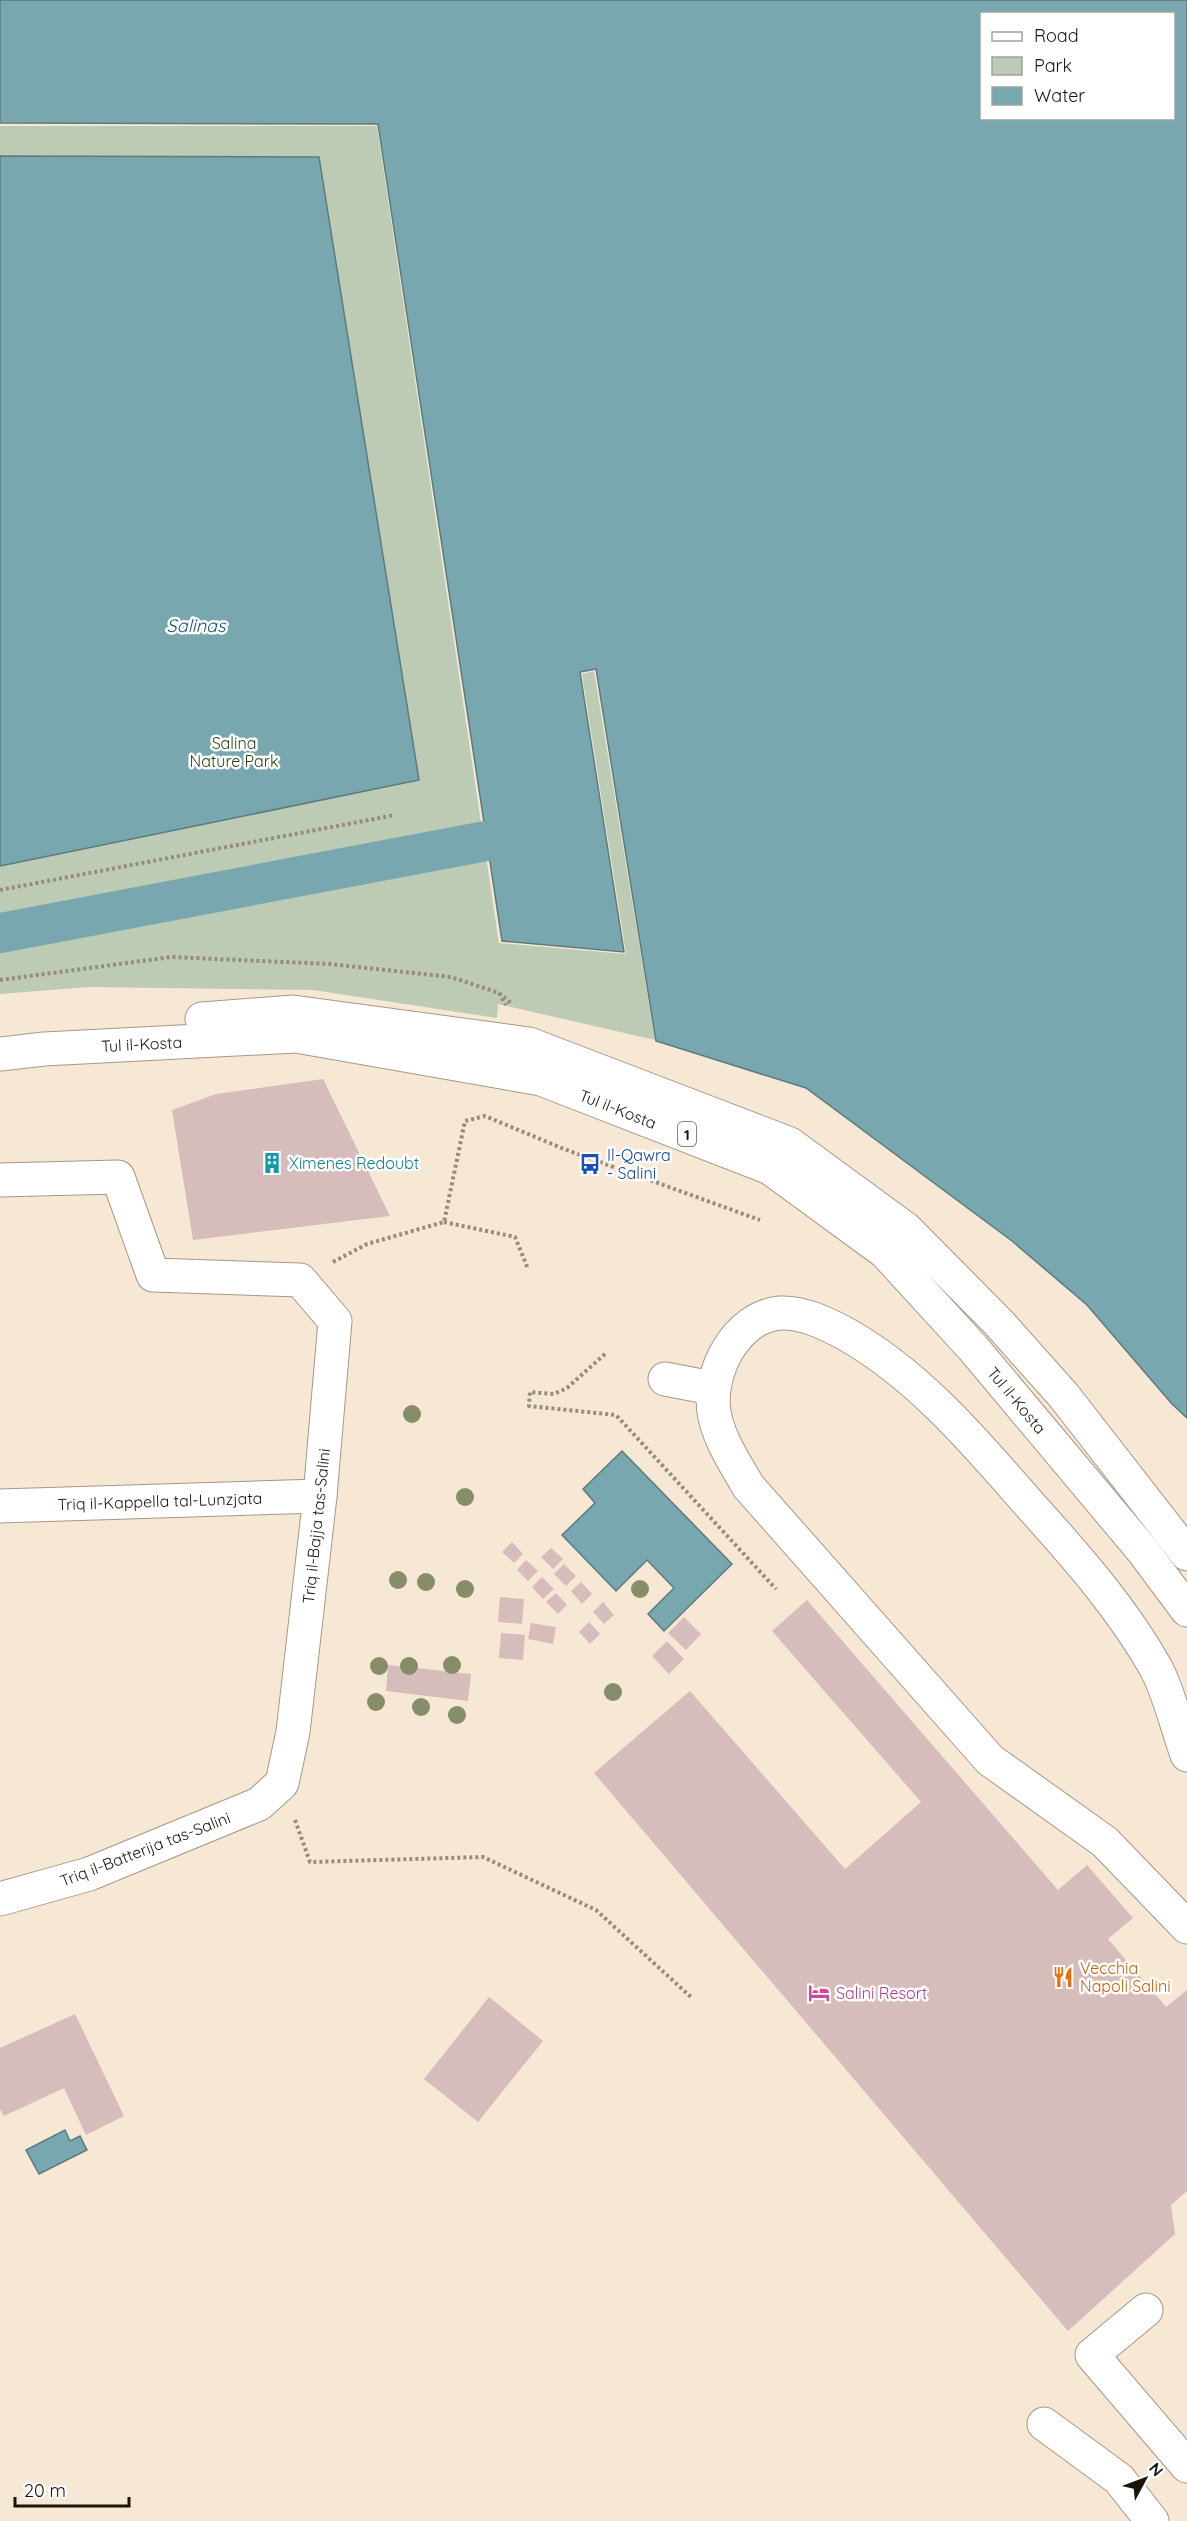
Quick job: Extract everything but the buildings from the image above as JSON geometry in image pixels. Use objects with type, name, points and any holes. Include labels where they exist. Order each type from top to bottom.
[{"type":"main road","name":"Tul il-Kosta","points":[[0,1034],[293,1012],[529,1044],[790,1144],[906,1229],[999,1323],[1064,1396],[1187,1554]]},
{"type":"main road","name":"Tul il-Kosta","points":[[0,1054],[45,1049],[296,1036],[542,1079],[770,1168],[885,1252],[981,1356],[1143,1551],[1187,1610]]},
{"type":"main road","name":"Triq il-Bajja tas-Salini","points":[[0,1180],[118,1176],[153,1275],[300,1280],[335,1321],[320,1496],[293,1732],[282,1783]]},
{"type":"main road","points":[[1187,1755],[1158,1672],[1124,1618],[994,1464],[910,1377],[846,1334],[803,1315],[779,1313],[757,1320],[743,1331],[720,1364],[712,1388],[714,1413],[721,1436],[748,1486],[990,1760],[1106,1842],[1187,1927]]},
{"type":"main road","points":[[665,1379],[712,1388]]},
{"type":"main road","name":"Triq il-Kappella tal-Lunzjata","points":[[0,1506],[320,1496]]},
{"type":"main road","name":"Triq il-Batterija tas-Salini","points":[[0,1899],[89,1874],[238,1813],[259,1804],[282,1783]]},
{"type":"main road","points":[[1146,2310],[1092,2355],[1187,2466]]},
{"type":"main road","points":[[1044,2424],[1119,2480],[1152,2521]]},
{"type":"path","points":[[0,890],[395,815]]},
{"type":"path","points":[[0,980],[171,957],[330,964],[451,977],[499,993],[529,1044]]},
{"type":"path","points":[[444,1222],[465,1121],[485,1116],[564,1149],[760,1220]]},
{"type":"path","points":[[367,1244],[444,1222],[515,1237],[528,1269]]},
{"type":"path","points":[[605,1354],[567,1388],[554,1394],[530,1392],[529,1406],[616,1415],[776,1589]]},
{"type":"path","points":[[282,1783],[310,1862],[483,1857],[596,1910],[692,1998]]},
{"type":"green space","name":"Salinas","points":[[0,126],[377,126],[499,943],[626,954],[582,674],[594,671],[655,1040],[498,1004],[497,1018],[313,990],[89,987],[0,994]]},
{"type":"water","points":[[0,0],[1187,0],[1187,1418],[1172,1404],[1087,1305],[1012,1241],[806,1088],[656,1041],[596,669],[580,672],[624,952],[502,941],[378,124],[0,123]]},
{"type":"water","name":"Salinas","points":[[0,156],[319,157],[419,780],[0,866]]},
{"type":"water","points":[[622,1451],[732,1564],[664,1631],[648,1614],[674,1588],[647,1560],[616,1591],[562,1535],[595,1503],[583,1489]]},
{"type":"water","points":[[65,2130],[70,2141],[80,2136],[87,2150],[39,2174],[26,2150]]},
{"type":"waterway","points":[[0,933],[486,841]]},
{"type":"place","name":"Ximenes Redoubt","points":[[272,1163]]},
{"type":"place","name":"Il-Qawra - Salini","points":[[590,1164]]},
{"type":"place","name":"Vecchia Napoli Salini","points":[[1063,1977]]},
{"type":"place","name":"Salini Resort","points":[[819,1993]]},
{"type":"park label","name":"Salina Nature Park","points":[[234,752]]}]
